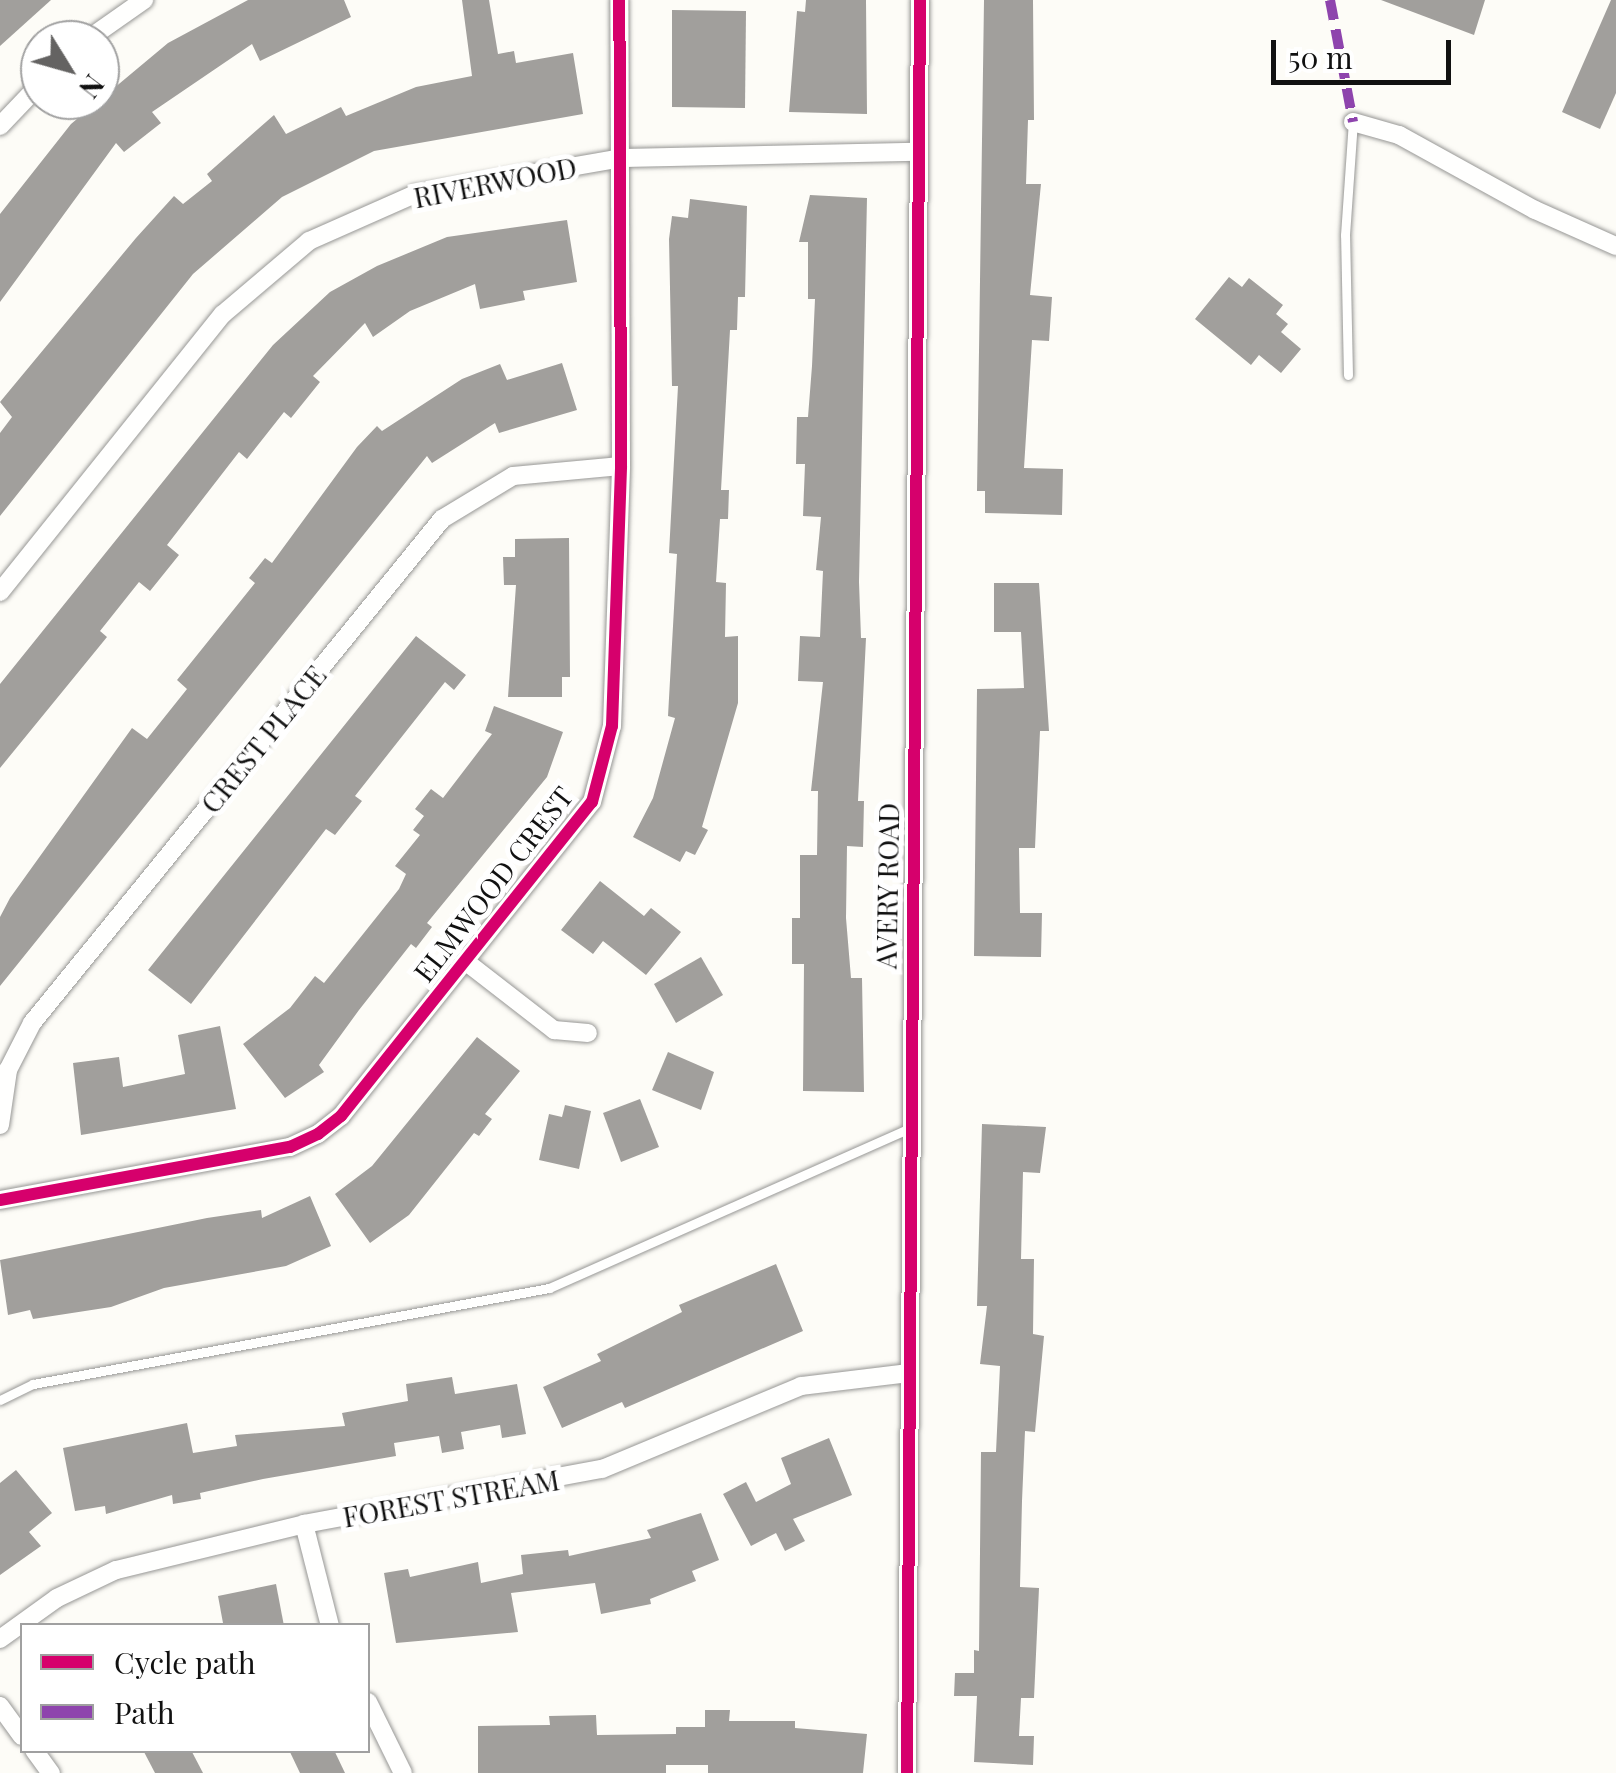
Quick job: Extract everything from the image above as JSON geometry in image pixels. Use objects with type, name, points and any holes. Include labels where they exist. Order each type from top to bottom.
[{"type":"street","points":[[116,20],[144,0]]},
{"type":"street","name":"ELMWOOD CREST","points":[[0,1200],[290,1147],[318,1134],[341,1116],[592,802],[605,766],[621,466],[619,0]]},
{"type":"street","name":"AVERY ROAD","points":[[908,1773],[920,0]]},
{"type":"street","points":[[0,126],[20,105]]},
{"type":"street","points":[[1352,122],[1399,134],[1534,210],[1616,246]]},
{"type":"street","name":"RIVERWOOD","points":[[0,592],[223,314],[309,241],[415,194],[621,158],[919,152]]},
{"type":"street","name":"CREST PLACE","points":[[0,1125],[8,1070],[32,1023],[442,519],[513,476],[621,466]]},
{"type":"street","points":[[465,961],[554,1030],[588,1033]]},
{"type":"street","name":"FOREST STREAM","points":[[23,1623],[58,1598],[116,1570],[304,1524],[602,1469],[801,1386],[908,1373]]},
{"type":"street","points":[[304,1524],[329,1623]]},
{"type":"street","points":[[0,1706],[20,1733]]},
{"type":"street","points":[[370,1706],[403,1773]]},
{"type":"lane","points":[[1348,375],[1345,235],[1352,122]]},
{"type":"lane","points":[[0,1400],[33,1384],[549,1288],[910,1128]]},
{"type":"building","points":[[0,0],[51,0],[29,20],[20,20],[20,28],[0,46]]},
{"type":"building","points":[[248,0],[344,0],[351,17],[260,61],[252,44],[152,112],[161,123],[124,152],[116,143],[0,302],[0,214],[76,120],[120,120],[120,83],[168,43]]},
{"type":"building","points":[[462,0],[489,0],[498,54],[514,51],[516,63],[573,53],[583,114],[374,151],[282,197],[193,274],[0,516],[0,433],[12,417],[0,402],[136,238],[174,196],[183,204],[212,181],[207,174],[274,115],[286,134],[341,107],[346,116],[416,87],[472,76]]},
{"type":"building","points":[[806,0],[866,0],[867,114],[789,112],[797,11],[805,12]]},
{"type":"building","points":[[984,0],[1033,0],[1034,120],[1028,120],[1026,184],[1041,184],[1030,295],[1052,297],[1049,341],[1032,340],[1024,468],[1063,469],[1062,515],[985,513],[985,491],[977,491]]},
{"type":"building","points":[[1381,0],[1485,0],[1474,35]]},
{"type":"building","points":[[1611,0],[1616,0],[1616,93],[1600,129],[1562,112]]},
{"type":"building","points":[[672,10],[746,11],[745,108],[672,107]]},
{"type":"building","points":[[810,195],[867,198],[859,582],[861,638],[866,638],[858,801],[864,801],[863,847],[847,846],[846,918],[851,978],[862,978],[864,1092],[803,1091],[804,964],[792,964],[792,918],[800,918],[800,855],[817,855],[818,791],[811,791],[823,682],[798,681],[800,636],[820,637],[823,571],[816,570],[821,517],[803,516],[805,464],[796,464],[797,417],[808,417],[812,366],[815,299],[808,299],[808,242],[799,242]]},
{"type":"building","points":[[690,199],[747,206],[745,297],[738,297],[737,330],[730,330],[721,490],[729,490],[728,519],[720,519],[716,582],[726,583],[725,637],[738,636],[738,703],[702,827],[708,830],[695,855],[686,851],[680,862],[633,837],[653,798],[675,718],[668,716],[677,554],[669,553],[678,386],[672,386],[669,239],[672,216],[688,218]]},
{"type":"building","points":[[567,220],[577,282],[523,291],[525,300],[480,309],[475,284],[410,311],[373,337],[365,323],[313,376],[320,382],[291,418],[284,412],[247,459],[239,452],[167,545],[179,555],[150,591],[139,582],[100,631],[107,637],[0,768],[0,684],[273,345],[330,292],[377,266],[447,237]]},
{"type":"building","points":[[1229,277],[1242,287],[1249,278],[1283,305],[1276,314],[1288,324],[1281,332],[1301,349],[1281,373],[1259,355],[1251,365],[1195,319]]},
{"type":"building","points":[[562,363],[577,410],[499,433],[495,423],[432,463],[427,456],[0,986],[0,917],[10,898],[132,728],[147,739],[187,689],[177,680],[255,583],[249,578],[265,558],[272,563],[357,447],[377,426],[382,431],[462,379],[500,364],[507,380]]},
{"type":"building","points":[[569,538],[570,677],[562,677],[562,697],[508,697],[516,585],[504,585],[503,557],[515,557],[515,539]]},
{"type":"building","points":[[994,583],[1039,583],[1049,731],[1040,731],[1035,848],[1019,848],[1020,913],[1042,913],[1041,957],[974,956],[977,689],[1024,688],[1021,632],[994,632]]},
{"type":"building","points":[[416,636],[466,675],[454,690],[445,682],[355,796],[362,801],[335,835],[326,829],[191,1004],[148,970]]},
{"type":"building","points":[[494,706],[563,732],[547,777],[427,923],[432,927],[416,948],[411,944],[359,1010],[319,1065],[324,1072],[285,1098],[243,1044],[290,1008],[315,976],[324,983],[399,889],[406,874],[395,866],[420,835],[413,830],[424,816],[415,809],[431,789],[443,798],[492,734],[485,731]]},
{"type":"building","points":[[600,881],[644,916],[651,908],[681,932],[646,975],[603,941],[593,954],[561,930]]},
{"type":"building","points":[[701,957],[723,995],[676,1023],[654,984]]},
{"type":"building","points":[[220,1026],[236,1109],[81,1135],[73,1063],[119,1057],[123,1087],[185,1074],[178,1035]]},
{"type":"building","points":[[477,1037],[520,1071],[485,1114],[492,1119],[479,1136],[474,1133],[409,1215],[370,1243],[335,1194],[372,1166]]},
{"type":"building","points":[[668,1052],[714,1072],[701,1110],[652,1090]]},
{"type":"building","points":[[640,1099],[659,1147],[621,1162],[603,1113]]},
{"type":"building","points":[[565,1105],[591,1111],[579,1169],[539,1160],[549,1114],[562,1117]]},
{"type":"building","points":[[982,1124],[1046,1127],[1040,1173],[1023,1172],[1021,1259],[1034,1259],[1033,1334],[1044,1336],[1035,1432],[1025,1431],[1022,1501],[1020,1587],[1039,1588],[1034,1698],[1021,1698],[1019,1736],[1034,1736],[1033,1765],[974,1762],[977,1696],[954,1696],[955,1673],[974,1673],[974,1650],[979,1651],[981,1452],[996,1452],[1000,1366],[980,1364],[987,1306],[977,1306]]},
{"type":"building","points":[[310,1196],[331,1246],[286,1266],[164,1288],[111,1307],[33,1319],[30,1310],[8,1315],[0,1260],[207,1218],[261,1210],[262,1218]]},
{"type":"building","points":[[776,1264],[803,1331],[625,1408],[622,1402],[562,1428],[543,1387],[601,1361],[597,1354],[682,1312],[679,1305]]},
{"type":"building","points":[[452,1377],[455,1394],[517,1384],[526,1434],[502,1438],[500,1425],[461,1432],[464,1449],[442,1453],[439,1436],[394,1443],[396,1456],[263,1479],[200,1493],[201,1499],[173,1504],[172,1495],[106,1514],[105,1506],[75,1511],[63,1448],[187,1423],[193,1453],[237,1446],[235,1435],[345,1426],[342,1413],[408,1401],[406,1384]]},
{"type":"building","points":[[829,1438],[852,1495],[793,1519],[805,1541],[785,1551],[776,1533],[751,1546],[723,1494],[746,1482],[756,1502],[791,1484],[781,1458]]},
{"type":"building","points":[[16,1470],[52,1513],[29,1532],[41,1546],[0,1575],[0,1483]]},
{"type":"building","points":[[701,1513],[719,1560],[692,1571],[696,1581],[650,1599],[651,1604],[601,1614],[595,1583],[511,1593],[518,1632],[396,1643],[384,1573],[408,1569],[410,1577],[478,1562],[481,1583],[523,1574],[521,1555],[568,1550],[569,1556],[651,1538],[647,1530]]},
{"type":"building","points":[[276,1584],[283,1623],[223,1623],[218,1596]]},
{"type":"building","points":[[705,1710],[730,1710],[729,1721],[795,1721],[795,1728],[867,1734],[863,1773],[708,1773],[708,1765],[666,1765],[666,1773],[478,1773],[478,1726],[550,1725],[549,1716],[596,1715],[597,1735],[676,1734],[676,1727],[705,1727]]},
{"type":"building","points":[[145,1753],[193,1753],[203,1773],[155,1773]]},
{"type":"building","points":[[290,1753],[335,1753],[345,1773],[300,1773]]},
{"type":"marked path","points":[[1330,0],[1353,122]]},
{"type":"cycle path","points":[[0,1200],[290,1147],[318,1134],[341,1116],[592,802],[612,726],[621,466],[619,0]]},
{"type":"cycle path","points":[[907,1773],[920,0]]}]
